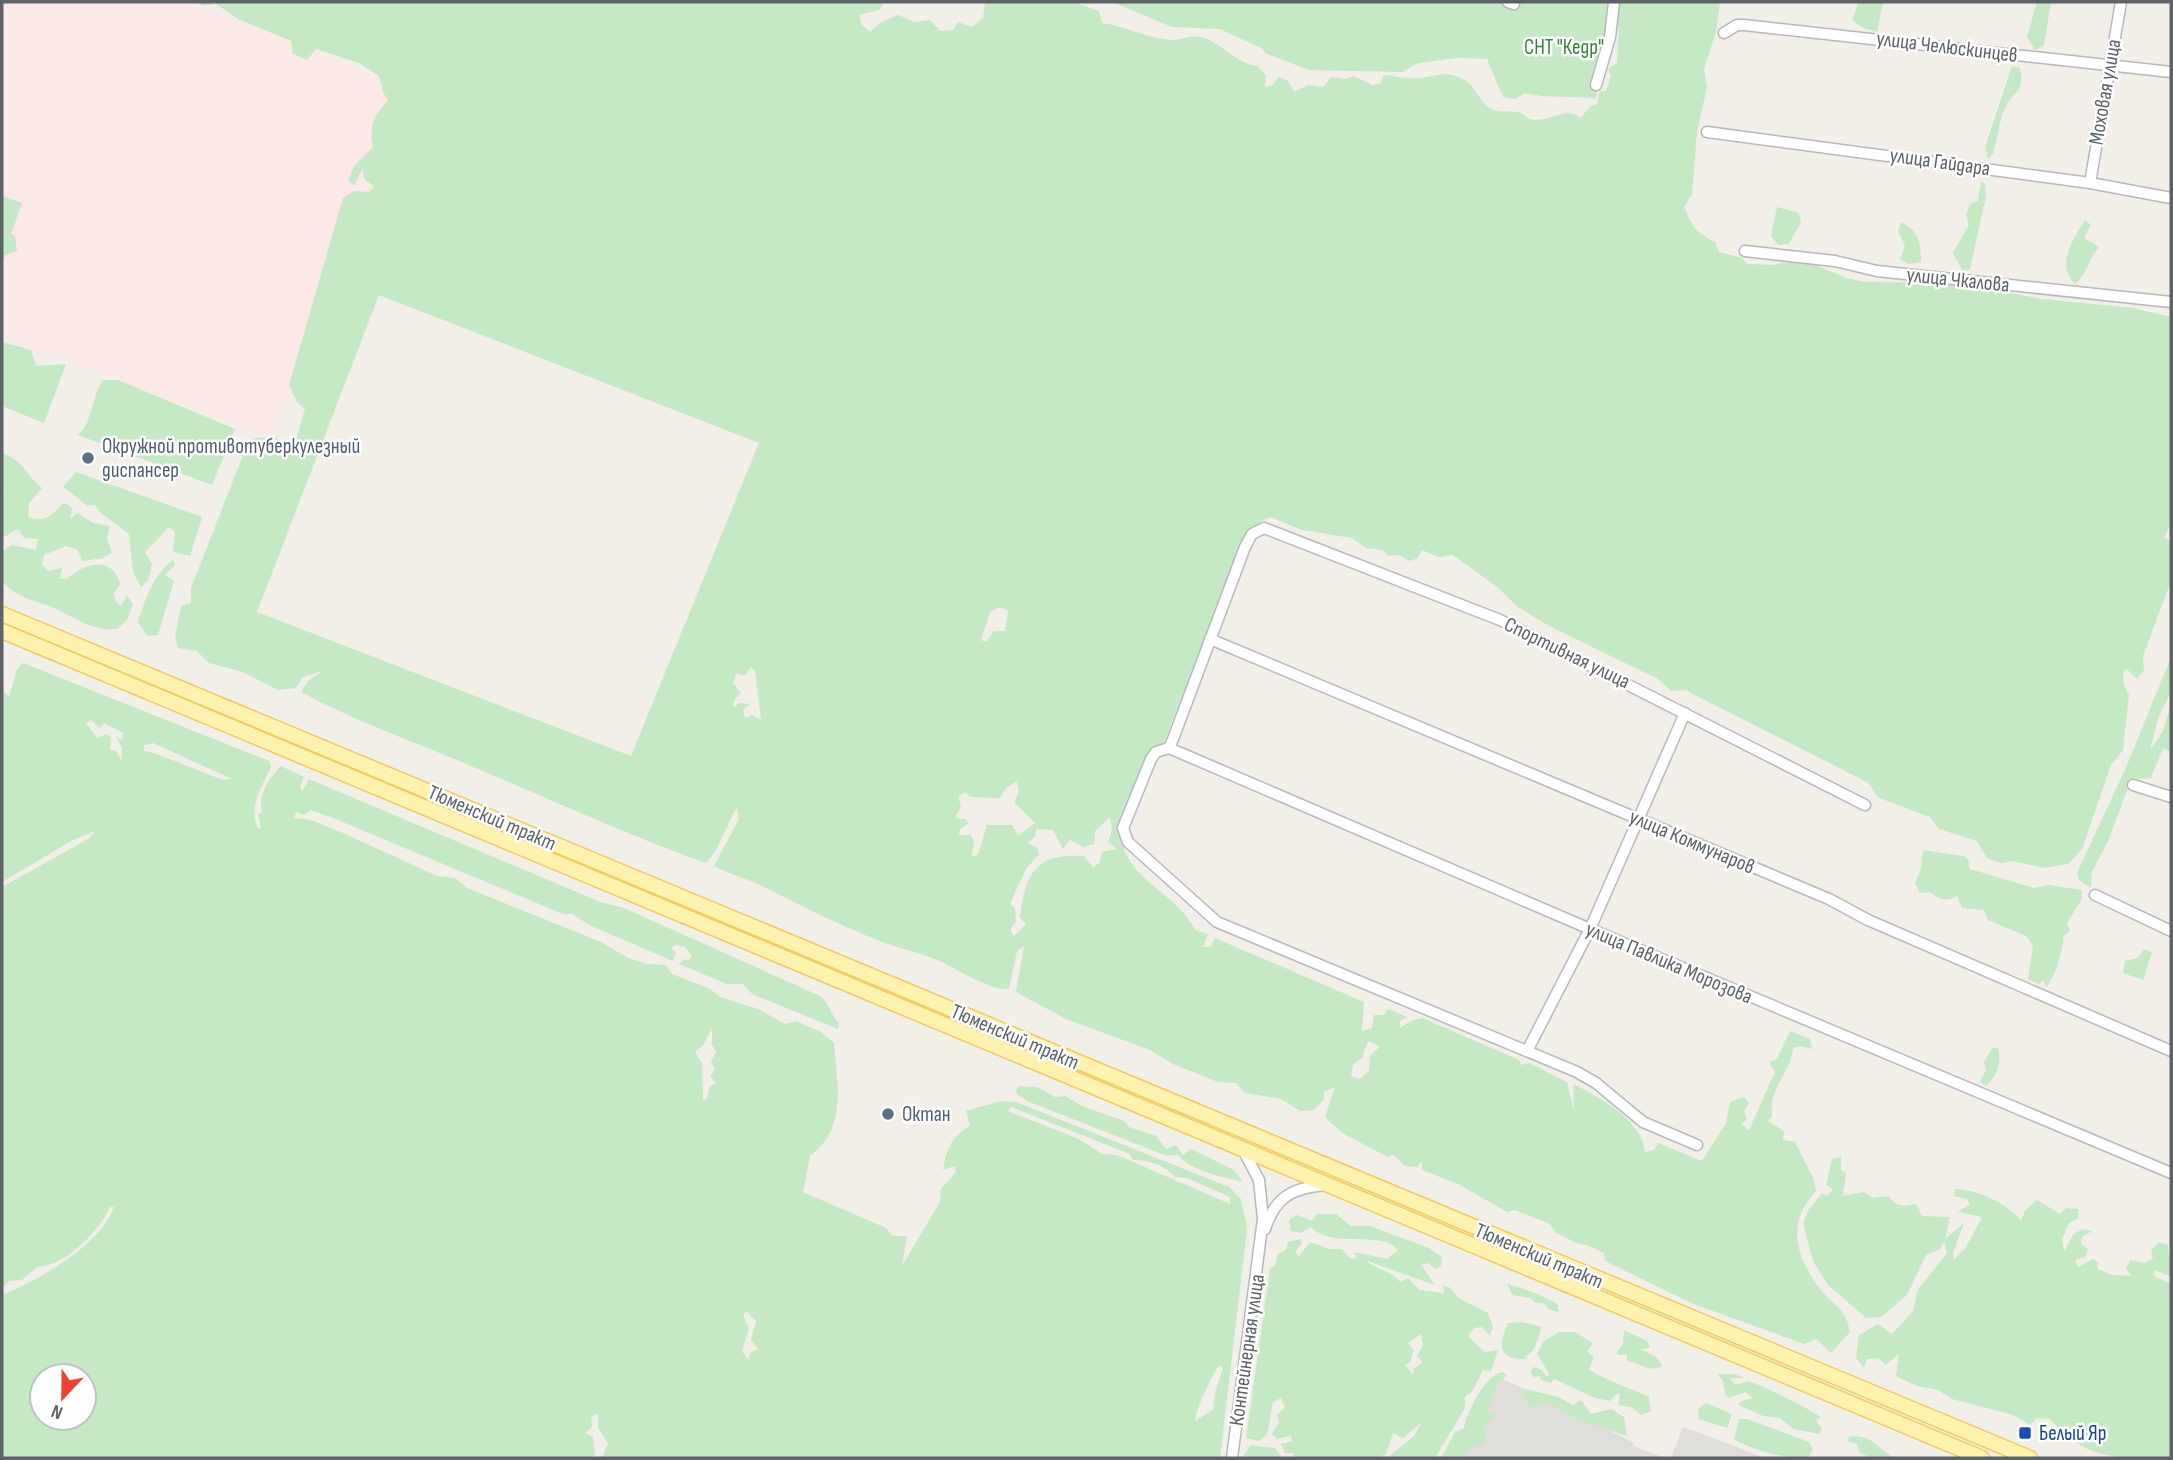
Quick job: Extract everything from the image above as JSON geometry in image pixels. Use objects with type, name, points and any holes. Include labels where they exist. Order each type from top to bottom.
[{"type":"main road","name":"Тюменский тракт","points":[[2,614],[2030,1458]]},
{"type":"main road","name":"Тюменский тракт","points":[[2,631],[1982,1458]]},
{"type":"street","points":[[1596,85],[1610,37],[1614,2]]},
{"type":"street","name":"Моховая улица","points":[[2090,183],[2122,2]]},
{"type":"street","name":"улица Челюскинцев","points":[[1724,33],[1737,25],[1744,25],[2171,72]]},
{"type":"street","name":"улица Гайдара","points":[[1707,132],[2090,183],[2171,198]]},
{"type":"street","name":"улица Чкалова","points":[[1745,250],[1835,261],[1877,271],[2171,302]]},
{"type":"street","name":"Спортивная улица","points":[[1210,639],[1245,547],[1257,530],[1264,528],[1500,620],[1865,805]]},
{"type":"street","points":[[1210,639],[1169,748],[1156,752],[1151,759],[1123,828],[1124,835],[1138,853],[1195,905],[1231,929],[1527,1051],[1596,1083],[1643,1122],[1697,1145]]},
{"type":"street","name":"улица Коммунаров","points":[[1210,639],[1829,899],[1868,920],[2171,1051]]},
{"type":"street","points":[[1527,1051],[1590,929],[1685,713]]},
{"type":"street","name":"улица Павлика Морозова","points":[[1169,748],[1590,929],[2171,1173]]},
{"type":"street","points":[[2133,785],[2171,797]]},
{"type":"street","points":[[2095,895],[2171,931]]},
{"type":"street","name":"Контейнерная улица","points":[[1232,1458],[1262,1242],[1262,1191],[1242,1148]]},
{"type":"street","name":"Контейнерная улица","points":[[1262,1242],[1271,1214],[1285,1195],[1307,1186],[1328,1185]]},
{"type":"shaded area","points":[[2,2],[186,2],[405,88],[271,438],[2,336]]},
{"type":"shaded area","points":[[1498,1377],[1634,1443],[1633,1446],[1665,1458],[1461,1458]]},
{"type":"shaded area","points":[[1683,1427],[1737,1447],[1764,1458],[1671,1458]]},
{"type":"green space","name":"СНТ \"Кедр\"","points":[[196,2],[880,2],[883,5],[879,10],[859,15],[862,25],[870,32],[880,23],[898,15],[914,22],[930,20],[940,31],[953,30],[958,22],[972,27],[983,18],[985,2],[1073,2],[1099,11],[1102,23],[1144,35],[1174,40],[1197,36],[1209,40],[1242,61],[1258,66],[1266,76],[1265,87],[1273,85],[1278,77],[1288,81],[1294,92],[1308,85],[1323,87],[1331,77],[1345,79],[1353,76],[1372,85],[1380,84],[1384,75],[1422,78],[1448,74],[1468,82],[1489,108],[1521,113],[1529,119],[1537,120],[1569,113],[1581,118],[1590,106],[1597,104],[1599,92],[1606,91],[1611,76],[1608,69],[1617,63],[1619,25],[1595,99],[1525,93],[1515,99],[1503,97],[1487,59],[1457,58],[1418,63],[1402,72],[1309,70],[1265,53],[1263,49],[1220,29],[1172,27],[1112,2],[1720,2],[1716,32],[1704,69],[1707,87],[1697,131],[1692,194],[1684,207],[1695,228],[1715,242],[1719,252],[1742,258],[1748,264],[1775,265],[1791,261],[1811,263],[1846,278],[1865,282],[1959,283],[2042,299],[2133,308],[2171,317],[2171,523],[2164,538],[2171,541],[2171,581],[2143,656],[2144,671],[2137,679],[2127,669],[2123,672],[2124,685],[2129,695],[2123,750],[2111,765],[2082,849],[2068,864],[2044,868],[2013,861],[2001,863],[1987,858],[1977,841],[1939,829],[1930,817],[1877,797],[1869,783],[1685,690],[1671,691],[1658,679],[1549,626],[1518,607],[1496,586],[1453,555],[1439,557],[1422,550],[1418,558],[1410,561],[1399,555],[1388,556],[1383,550],[1366,548],[1352,538],[1302,530],[1270,517],[1254,527],[1238,553],[1167,735],[1122,826],[1123,844],[1128,859],[1150,883],[1175,904],[1195,930],[1208,934],[1203,947],[1211,947],[1215,938],[1364,1002],[1362,1031],[1372,1028],[1374,1015],[1384,1015],[1388,1009],[1407,1017],[1400,1021],[1400,1028],[1422,1018],[1519,1060],[1521,1065],[1529,1063],[1567,1082],[1574,1111],[1573,1084],[1618,1111],[1636,1130],[1645,1152],[1654,1150],[1658,1143],[1702,1161],[1726,1123],[1730,1102],[1744,1097],[1749,1102],[1744,1112],[1747,1119],[1741,1124],[1749,1130],[1775,1072],[1769,1062],[1777,1059],[1790,1031],[1810,1039],[1812,1049],[1800,1046],[1793,1048],[1774,1096],[1772,1116],[1768,1121],[1784,1131],[1783,1140],[1795,1142],[1814,1180],[1816,1191],[1800,1216],[1797,1240],[1812,1277],[1842,1312],[1850,1332],[1831,1353],[1817,1339],[1804,1344],[1691,1303],[1605,1261],[1604,1253],[1555,1232],[1550,1224],[1515,1210],[1507,1212],[1458,1184],[1422,1170],[1422,1161],[1417,1167],[1405,1166],[1394,1155],[1388,1157],[1342,1133],[1325,1117],[1335,1087],[1324,1092],[1324,1099],[1314,1110],[1300,1111],[1281,1099],[1245,1093],[1236,1083],[1218,1082],[1173,1064],[1150,1050],[1066,1019],[1016,992],[1024,946],[1017,951],[1009,989],[993,987],[934,959],[851,929],[714,866],[739,819],[737,806],[715,852],[706,863],[618,829],[365,722],[301,692],[309,680],[323,671],[303,677],[296,688],[278,690],[243,672],[209,663],[197,651],[178,648],[175,637],[181,606],[191,603],[191,588],[242,458],[254,438],[274,437],[294,447],[305,409],[297,402],[289,385],[343,198],[354,191],[369,192],[374,186],[364,179],[363,168],[354,185],[348,181],[354,166],[373,147],[373,122],[388,100],[379,76],[359,63],[316,49],[307,60],[293,54],[291,41],[238,19],[216,4],[203,6]],"holes":[[[379,295],[759,443],[631,756],[257,612]],[[1000,607],[1008,611],[1005,631],[994,631],[986,642],[981,640],[990,612]],[[751,667],[755,670],[761,720],[752,715],[745,718],[743,710],[750,704],[739,703],[733,708],[734,700],[741,693],[733,683],[737,673],[744,676]],[[1017,781],[1019,792],[1014,802],[1035,823],[1018,836],[1012,825],[987,825],[978,855],[972,856],[974,841],[971,835],[959,835],[960,829],[969,823],[966,819],[955,818],[961,806],[958,797],[965,792],[970,797],[1000,798],[1006,788]],[[1110,817],[1112,830],[1108,842],[1117,849],[1102,852],[1100,862],[1093,868],[1084,856],[1067,856],[1054,858],[1036,869],[1030,877],[1022,901],[1020,917],[1026,924],[1014,936],[1010,930],[1016,921],[1015,908],[1010,904],[1026,869],[1039,854],[1037,848],[1027,843],[1035,837],[1036,829],[1053,830],[1063,849],[1070,840],[1083,847],[1094,844],[1095,831]],[[1368,1041],[1380,1046],[1370,1056],[1369,1071],[1360,1079],[1351,1076],[1353,1064],[1362,1058]]]},
{"type":"green space","points":[[1859,2],[1883,2],[1877,32],[1861,27],[1852,20]]},
{"type":"green space","points":[[2037,2],[2051,2],[2044,45],[2035,50],[2027,37]]},
{"type":"green space","points":[[2012,66],[2020,68],[2020,87],[2005,108],[1993,154],[1988,159],[1985,147]]},
{"type":"green space","points":[[1981,181],[1985,184],[1986,196],[1970,269],[1963,272],[1953,253],[1969,225],[1966,215],[1971,203],[1978,201]]},
{"type":"green space","points":[[2,196],[22,203],[11,234],[15,236],[17,251],[5,255],[2,264]]},
{"type":"green space","points":[[1777,207],[1799,213],[1801,222],[1789,244],[1778,245],[1771,236]]},
{"type":"green space","points":[[2085,220],[2091,225],[2084,238],[2099,247],[2075,284],[2069,277],[2066,260]]},
{"type":"green space","points":[[1901,222],[1918,238],[1921,262],[1908,264],[1900,259],[1905,245],[1898,231]]},
{"type":"green space","points":[[2,342],[31,350],[36,366],[66,364],[44,423],[2,406]]},
{"type":"green space","points":[[103,380],[118,380],[235,429],[212,485],[78,435],[87,422]]},
{"type":"green space","points":[[2,453],[21,465],[42,488],[29,503],[28,517],[44,519],[64,503],[72,508],[70,519],[78,513],[93,523],[110,526],[107,539],[112,553],[103,558],[82,561],[78,550],[66,546],[44,555],[42,564],[48,571],[62,568],[60,579],[67,579],[90,566],[104,565],[111,569],[120,584],[114,593],[116,602],[121,606],[127,595],[133,604],[128,618],[118,629],[99,628],[83,622],[19,595],[2,581],[2,551],[12,545],[36,550],[38,539],[24,538],[18,529],[2,538],[2,491],[6,492],[2,487]]},
{"type":"green space","points":[[76,472],[202,517],[190,556],[173,552],[175,532],[169,527],[145,552],[152,564],[148,581],[141,587],[133,572],[129,534],[95,505],[88,506],[63,487]]},
{"type":"green space","points":[[173,560],[175,565],[165,575],[174,581],[158,635],[147,636],[138,622],[141,613],[155,580]]},
{"type":"green space","points":[[2171,657],[2171,692],[2159,716],[2150,750],[2162,733],[2171,705],[2171,752],[2163,748],[2151,778],[2131,780],[2108,841],[2092,872],[2091,888],[2079,880],[2077,873],[2128,763]]},
{"type":"green space","points":[[23,663],[269,761],[271,767],[255,805],[258,829],[261,828],[258,815],[262,811],[263,793],[281,766],[304,777],[300,786],[302,792],[309,779],[600,902],[624,908],[820,996],[839,1023],[838,1029],[752,994],[743,984],[727,984],[679,964],[684,959],[689,961],[692,956],[685,947],[675,945],[671,948],[676,953],[673,961],[589,925],[573,914],[563,914],[333,818],[311,810],[304,815],[296,812],[294,818],[311,820],[437,876],[455,878],[467,888],[601,942],[628,958],[647,964],[666,965],[672,974],[710,989],[720,997],[758,1009],[785,1024],[796,1021],[821,1032],[834,1043],[837,1104],[830,1132],[822,1145],[810,1156],[803,1192],[886,1228],[892,1236],[907,1236],[902,1266],[940,1202],[941,1189],[956,1172],[955,1166],[943,1170],[951,1144],[958,1134],[970,1126],[966,1111],[1001,1101],[1016,1102],[1229,1187],[1241,1199],[1247,1229],[1220,1458],[602,1458],[608,1443],[598,1428],[598,1413],[591,1417],[592,1427],[585,1433],[593,1437],[595,1458],[2,1458],[2,1295],[32,1281],[82,1248],[107,1221],[114,1207],[110,1207],[98,1227],[70,1254],[59,1261],[37,1267],[22,1280],[9,1281],[2,1288],[2,887],[90,838],[95,831],[73,840],[2,882],[2,689],[9,697],[17,670]],"holes":[[[91,720],[100,728],[104,723],[123,733],[122,740],[116,737],[122,748],[122,761],[116,751],[110,750],[111,738],[107,734],[97,738],[86,723]],[[153,743],[232,779],[223,780],[144,751],[144,745]],[[712,1028],[712,1045],[716,1052],[711,1062],[715,1069],[710,1077],[717,1083],[710,1086],[707,1099],[703,1100],[702,1063],[695,1052],[704,1044]],[[1011,1107],[1130,1154],[1133,1160],[1156,1164],[1175,1177],[1187,1178],[1230,1197],[1230,1204],[1117,1155],[1102,1154],[1079,1139],[1008,1111]],[[746,1311],[756,1321],[751,1340],[758,1349],[750,1353],[748,1360],[742,1351],[749,1328],[743,1315]],[[1219,1365],[1223,1368],[1215,1392],[1213,1410],[1195,1421],[1201,1401]]]},
{"type":"green space","points":[[1923,850],[1964,856],[1968,859],[1970,869],[2034,888],[2048,885],[2082,890],[2082,899],[2067,923],[2070,931],[2063,937],[2058,964],[2046,987],[2044,980],[2039,984],[2028,979],[2033,946],[2026,936],[1988,920],[1984,910],[1962,908],[1957,896],[1943,899],[1930,892],[1920,893],[1915,883],[1921,869]]},
{"type":"green space","points":[[2144,949],[2152,952],[2143,980],[2123,973],[2125,961],[2138,958]]},
{"type":"green space","points":[[1992,1048],[1998,1048],[1999,1064],[1986,1086],[1980,1081],[1986,1070],[1984,1062]]},
{"type":"green space","points":[[1018,1086],[1037,1087],[1055,1097],[1065,1096],[1082,1106],[1124,1121],[1129,1127],[1156,1136],[1166,1149],[1176,1145],[1183,1155],[1191,1149],[1234,1170],[1243,1182],[1191,1166],[1178,1155],[1167,1156],[1027,1101],[1016,1093]]},
{"type":"green space","points":[[1841,1157],[1841,1170],[1846,1173],[1843,1196],[1864,1192],[1872,1198],[1889,1196],[1897,1204],[1916,1204],[1922,1216],[1950,1217],[1945,1239],[1964,1223],[1953,1253],[1954,1259],[1965,1249],[1982,1217],[1958,1212],[1970,1204],[1967,1199],[1954,1196],[1955,1189],[1991,1199],[2009,1209],[2021,1221],[2025,1211],[2037,1200],[2060,1214],[2066,1208],[2078,1209],[2079,1218],[2069,1223],[2062,1239],[2064,1252],[2073,1235],[2082,1229],[2092,1231],[2082,1237],[2081,1244],[2088,1249],[2085,1257],[2075,1260],[2078,1267],[2093,1259],[2098,1262],[2098,1269],[2112,1275],[2132,1276],[2126,1269],[2130,1260],[2144,1263],[2153,1258],[2151,1250],[2159,1242],[2168,1245],[2171,1277],[2155,1270],[2154,1276],[2171,1284],[2171,1458],[2132,1458],[2102,1454],[2076,1442],[2050,1419],[2037,1418],[2030,1425],[2013,1415],[1952,1399],[1938,1390],[1917,1386],[1896,1376],[1899,1353],[1886,1365],[1878,1358],[1867,1359],[1864,1368],[1856,1358],[1859,1335],[1878,1324],[1892,1334],[1914,1310],[1917,1291],[1947,1253],[1944,1241],[1940,1249],[1926,1255],[1907,1295],[1881,1317],[1866,1318],[1828,1285],[1813,1261],[1803,1223],[1809,1209],[1822,1193],[1827,1196],[1833,1189],[1826,1185],[1832,1159]]},
{"type":"green space","points":[[1317,1214],[1336,1214],[1351,1226],[1370,1226],[1429,1248],[1442,1257],[1441,1266],[1435,1269],[1428,1263],[1421,1265],[1435,1285],[1365,1260],[1400,1282],[1408,1278],[1419,1290],[1444,1293],[1443,1286],[1449,1287],[1458,1298],[1488,1313],[1493,1327],[1490,1336],[1482,1327],[1474,1328],[1468,1336],[1485,1352],[1498,1350],[1491,1371],[1483,1370],[1472,1392],[1465,1397],[1465,1408],[1435,1458],[1387,1458],[1414,1436],[1422,1422],[1403,1438],[1393,1433],[1386,1454],[1377,1458],[1295,1458],[1293,1453],[1285,1453],[1281,1444],[1292,1441],[1291,1435],[1277,1439],[1272,1434],[1279,1422],[1277,1415],[1285,1408],[1281,1398],[1273,1402],[1267,1435],[1259,1441],[1246,1438],[1270,1268],[1275,1266],[1278,1254],[1286,1250],[1288,1242],[1300,1239],[1302,1243],[1295,1252],[1299,1256],[1310,1242],[1329,1249],[1342,1249],[1350,1258],[1357,1259],[1354,1252],[1387,1259],[1398,1250],[1380,1241],[1331,1237],[1320,1234],[1311,1227],[1301,1233],[1291,1231],[1289,1220],[1297,1215],[1312,1221]],"holes":[[[1421,1334],[1423,1345],[1417,1356],[1423,1362],[1414,1369],[1413,1375],[1405,1365],[1410,1362],[1414,1350],[1408,1343]]]},
{"type":"green space","points":[[1507,1284],[1554,1302],[1558,1305],[1558,1312],[1548,1309],[1544,1303],[1535,1303],[1531,1298],[1512,1295]]},
{"type":"green space","points":[[1522,1322],[1542,1327],[1534,1349],[1524,1359],[1509,1356],[1502,1348],[1508,1323]]},
{"type":"green space","points":[[1624,1330],[1647,1341],[1650,1348],[1640,1349],[1656,1357],[1663,1366],[1649,1368],[1627,1361],[1627,1354],[1616,1353],[1623,1344]]},
{"type":"green space","points":[[1559,1332],[1575,1332],[1593,1343],[1587,1351],[1594,1357],[1589,1369],[1649,1397],[1651,1411],[1641,1415],[1631,1407],[1618,1405],[1620,1394],[1616,1394],[1610,1401],[1595,1398],[1554,1379],[1551,1383],[1541,1380],[1540,1376],[1534,1377],[1530,1372],[1534,1367],[1542,1370],[1546,1376],[1550,1375],[1537,1354],[1543,1342]]},
{"type":"green space","points":[[1502,1372],[1507,1375],[1499,1382],[1486,1414],[1495,1415],[1491,1422],[1482,1423],[1486,1429],[1485,1444],[1474,1446],[1461,1458],[1441,1458],[1455,1432],[1464,1428],[1483,1387]]},
{"type":"green space","points":[[1718,1374],[1735,1374],[1744,1378],[1730,1378],[1735,1385],[1749,1381],[1786,1397],[1821,1417],[1816,1420],[1822,1429],[1820,1434],[1793,1429],[1780,1418],[1763,1416],[1738,1405],[1753,1398],[1745,1392],[1729,1398],[1725,1395],[1723,1381]]},
{"type":"green space","points":[[1526,1389],[1558,1397],[1573,1405],[1581,1400],[1591,1414],[1611,1409],[1624,1417],[1627,1436],[1578,1420],[1545,1402],[1537,1407],[1529,1406],[1521,1396]]},
{"type":"green space","points":[[1706,1403],[1732,1414],[1727,1428],[1698,1419],[1699,1408]]},
{"type":"green space","points":[[1739,1419],[1747,1419],[1809,1442],[1813,1450],[1808,1458],[1798,1458],[1743,1444],[1734,1440]]},
{"type":"green space","points":[[1850,1436],[1870,1440],[1895,1458],[1871,1458],[1859,1452],[1857,1444],[1847,1441]]},
{"type":"green space","points":[[1250,1445],[1275,1448],[1282,1458],[1242,1458]]},
{"type":"place","name":"Окружной противотуберкулезный диспансер","points":[[88,458]]},
{"type":"place","name":"Октан","points":[[888,1114]]},
{"type":"place","name":"Белый Яр","points":[[2025,1433]]}]
